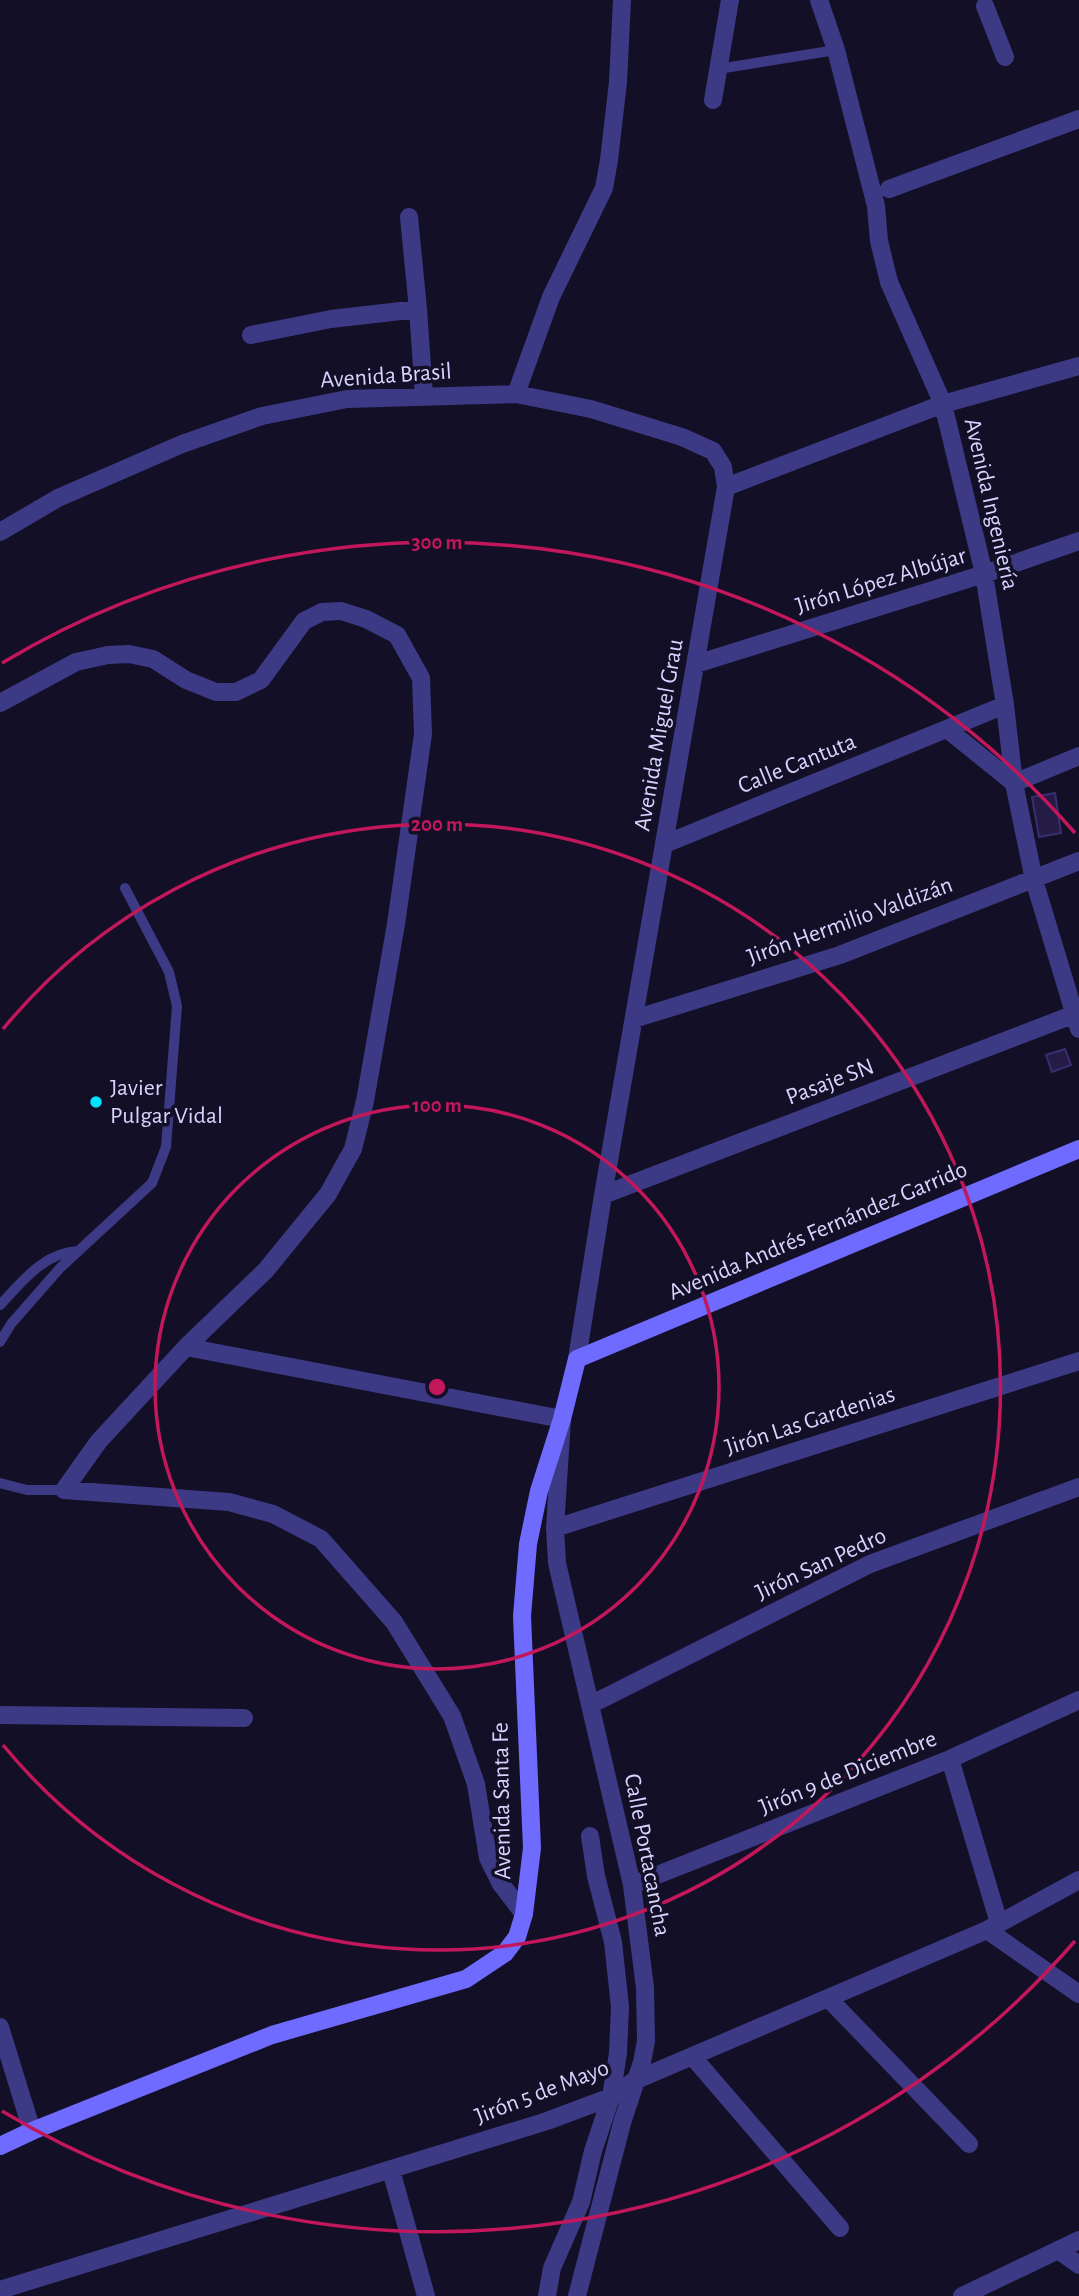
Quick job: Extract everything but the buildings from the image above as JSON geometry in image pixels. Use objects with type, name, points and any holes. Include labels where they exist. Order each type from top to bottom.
[{"type":"street","points":[[516,394],[551,297],[604,188],[618,82],[622,0]]},
{"type":"street","points":[[713,100],[730,0]]},
{"type":"street","name":"Avenida Ingeniería","points":[[819,0],[836,50],[876,206],[879,241],[889,282],[943,404],[984,574],[1005,705],[1014,783],[1034,880],[1077,1022]]},
{"type":"street","points":[[989,2],[1005,57]]},
{"type":"street","points":[[889,189],[1079,119]]},
{"type":"street","points":[[409,217],[424,396]]},
{"type":"street","points":[[251,335],[331,319],[418,309]]},
{"type":"street","points":[[726,487],[943,404],[1079,366]]},
{"type":"street","name":"Avenida Brasil","points":[[0,533],[58,498],[181,444],[262,416],[347,398],[516,394],[591,408],[682,437],[713,451],[723,467],[726,487]]},
{"type":"street","name":"Avenida Miguel Grau","points":[[577,1359],[726,487]]},
{"type":"street","name":"Jirón López Albújar","points":[[696,664],[984,574],[1079,541]]},
{"type":"street","points":[[0,703],[76,662],[119,654],[153,659],[186,680],[216,692],[236,692],[261,680],[304,621],[322,612],[341,611],[397,635],[421,678],[423,734],[396,924],[365,1101],[353,1149],[328,1194],[266,1270],[186,1347],[99,1441],[64,1490]]},
{"type":"street","name":"Calle Cantuta","points":[[665,845],[1005,705]]},
{"type":"street","points":[[947,729],[1014,783],[1079,756]]},
{"type":"street","name":"Jirón Hermilio Valdizán","points":[[634,1019],[840,955],[1079,860]]},
{"type":"street","name":"Pasaje SN","points":[[603,1195],[1077,1022]]},
{"type":"street","name":"Avenida Andrés Fernández Garrido","points":[[577,1359],[1079,1149]]},
{"type":"street","points":[[186,1347],[562,1419]]},
{"type":"street","name":"Avenida Santa Fe","points":[[0,2146],[272,2035],[466,1979],[505,1953],[517,1937],[524,1914],[531,1848],[523,1604],[528,1544],[539,1491],[562,1419],[577,1359]]},
{"type":"street","name":"Jirón Las Gardenias","points":[[555,1528],[1079,1361]]},
{"type":"street","name":"Calle Portacancha","points":[[562,1419],[555,1528],[558,1563],[632,1885],[645,1989],[646,2040],[577,2296]]},
{"type":"street","name":"Jirón San Pedro","points":[[592,1704],[870,1564],[1079,1487]]},
{"type":"street","points":[[64,1490],[229,1502],[273,1514],[321,1539],[394,1622],[452,1716],[476,1784],[488,1858],[501,1884],[524,1914]]},
{"type":"street","name":"Jirón 9 de Diciembre","points":[[632,1885],[950,1759],[1079,1700]]},
{"type":"street","points":[[0,1715],[244,1718]]},
{"type":"street","points":[[950,1759],[993,1926],[1079,1994]]},
{"type":"street","points":[[547,2296],[552,2268],[581,2202],[593,2151],[611,2097],[618,2053],[620,2007],[613,1942],[596,1876],[590,1836]]},
{"type":"street","name":"Jirón 5 de Mayo","points":[[6,2289],[547,2121],[611,2097],[634,2081],[993,1926],[1079,1880]]},
{"type":"street","points":[[828,1998],[969,2144]]},
{"type":"street","points":[[0,2027],[32,2131]]},
{"type":"street","points":[[692,2056],[840,2228]]},
{"type":"street","points":[[391,2169],[426,2296]]},
{"type":"street","points":[[962,2296],[1079,2240]]},
{"type":"street","points":[[1058,2250],[1079,2264]]},
{"type":"street","points":[[6,2289],[29,2296]]},
{"type":"lane","points":[[718,69],[836,50]]},
{"type":"lane","points":[[0,1342],[19,1315],[60,1268],[152,1183],[166,1147],[177,1006],[174,986],[125,888]]},
{"type":"lane","points":[[0,1304],[51,1256],[78,1251]]},
{"type":"lane","points":[[0,1483],[27,1490],[64,1490]]},
{"type":"place","name":"Javier Pulgar Vidal","points":[[96,1102]]}]
